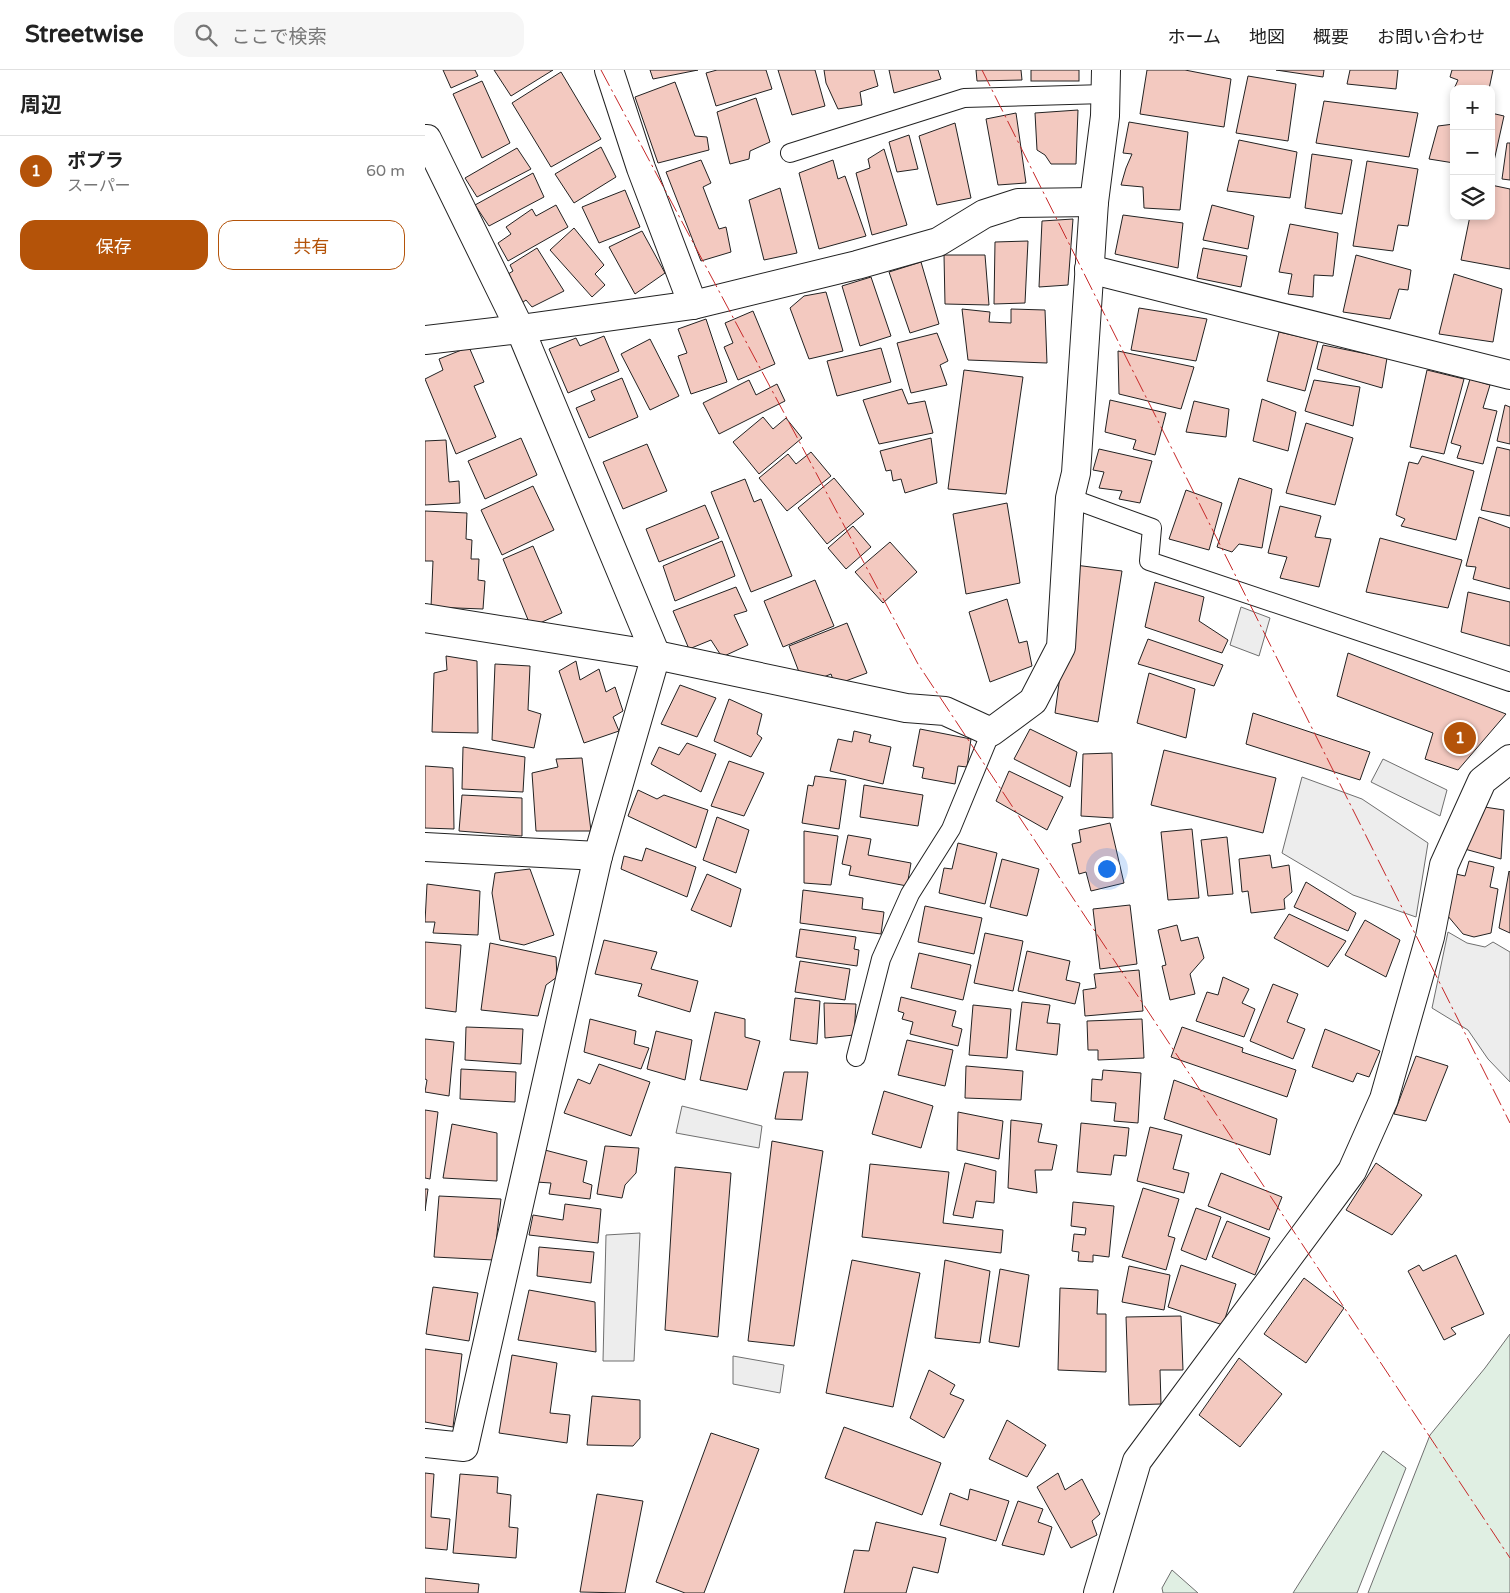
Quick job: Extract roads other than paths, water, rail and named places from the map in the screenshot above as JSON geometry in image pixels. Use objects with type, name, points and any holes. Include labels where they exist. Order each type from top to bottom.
[{"type":"street","points":[[609,70],[641,168],[693,305]]},
{"type":"street","points":[[425,618],[656,655],[906,708],[945,711],[991,732],[1033,701],[1061,647],[1070,498],[1076,473],[1089,269],[1105,116],[1105,82]]},
{"type":"street","points":[[425,139],[427,139],[520,329],[656,655],[598,856],[464,1447],[425,1443]]},
{"type":"street","points":[[425,340],[693,305],[857,265],[938,242],[984,214],[1018,203],[1095,202]]},
{"type":"street","points":[[1089,269],[1510,375]]},
{"type":"street","points":[[1099,1593],[1137,1461],[1351,1171],[1384,1099],[1430,937],[1444,865],[1482,780],[1510,759]]},
{"type":"street","points":[[425,847],[598,856]]},
{"type":"lane","points":[[789,153],[964,98],[1105,82]]},
{"type":"lane","points":[[1070,498],[1151,528],[1149,560],[1510,682]]},
{"type":"lane","points":[[857,1057],[881,959],[911,894],[951,828],[991,732]]},
{"type":"place","name":"ポプラ","points":[[1460,738]]}]
